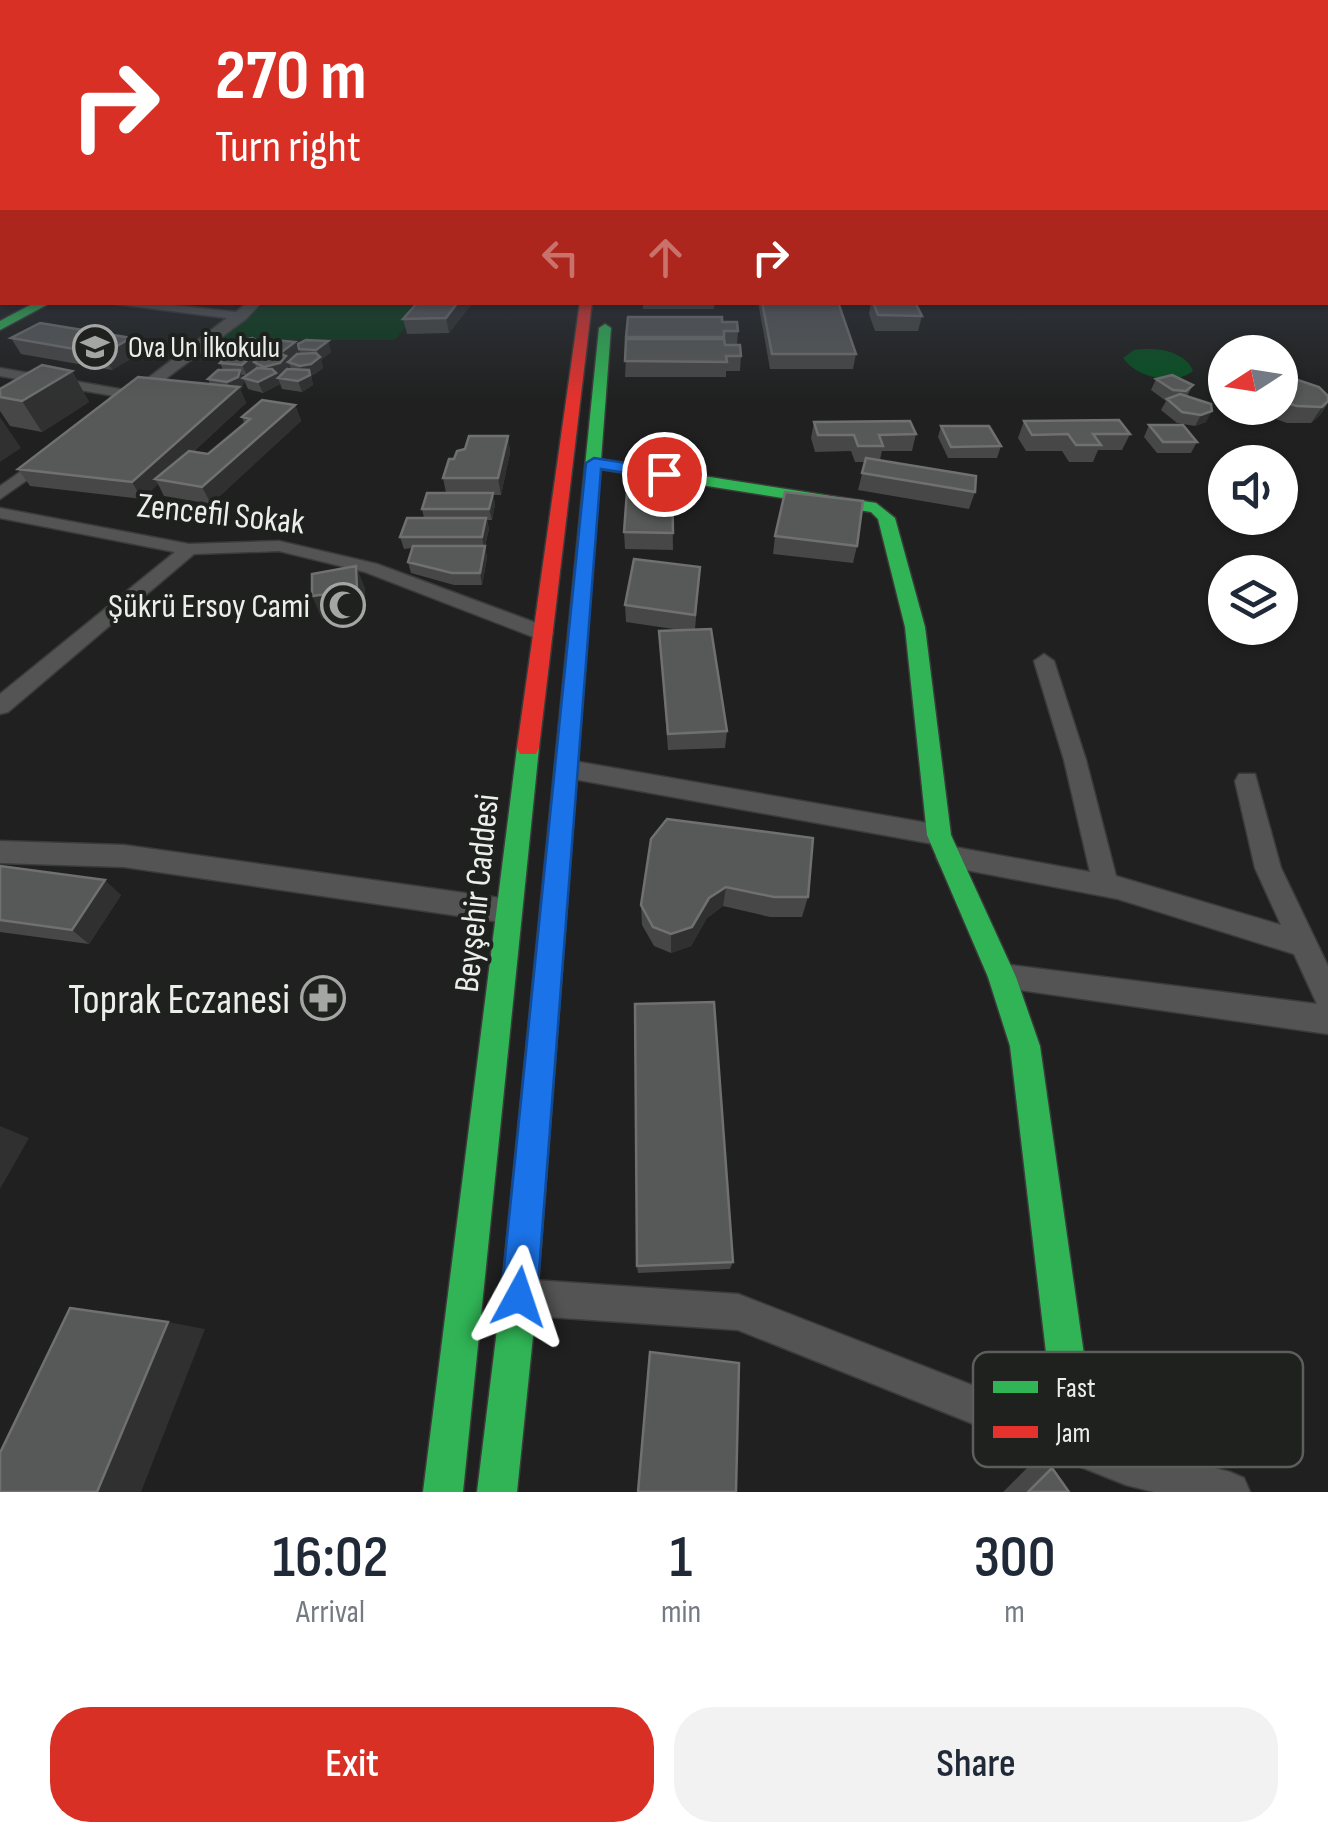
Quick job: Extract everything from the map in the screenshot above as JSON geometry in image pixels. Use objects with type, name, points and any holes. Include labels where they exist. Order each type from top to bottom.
[{"type":"main road","points":[[0,326],[40,305]]},
{"type":"main road","name":"Beyşehir Caddesi","points":[[443,1492],[506,947],[506,912],[586,305]]},
{"type":"main road","points":[[496,1492],[519,1297],[608,305]]},
{"type":"main road","points":[[594,463],[876,508],[886,518],[914,627],[944,846],[1002,977],[1026,1046],[1065,1352]]},
{"type":"street","points":[[135,305],[242,316]]},
{"type":"street","points":[[118,407],[253,305]]},
{"type":"street","points":[[0,372],[133,396]]},
{"type":"street","points":[[0,494],[59,450]]},
{"type":"street","name":"Zencefil Sokak","points":[[0,514],[189,549],[279,546],[371,568],[544,633]]},
{"type":"street","points":[[0,706],[189,549]]},
{"type":"street","points":[[1044,661],[1075,760],[1106,886]]},
{"type":"street","points":[[568,769],[944,846],[1106,886],[1304,944]]},
{"type":"street","points":[[1247,781],[1268,868],[1328,996]]},
{"type":"street","points":[[0,852],[124,856],[506,912]]},
{"type":"street","points":[[1002,977],[1328,1020]]},
{"type":"street","points":[[519,1297],[738,1312],[973,1405]]},
{"type":"street","points":[[1121,1467],[1150,1481],[1230,1492]]},
{"type":"shaded area","points":[[263,305],[423,305],[395,340],[214,340]]},
{"type":"shaded area","points":[[1134,350],[1176,354],[1193,371],[1166,379],[1146,375],[1123,358]]},
{"type":"building","points":[[415,305],[456,305],[446,318],[403,319]]},
{"type":"building","points":[[763,305],[839,305],[856,354],[772,354]]},
{"type":"building","points":[[874,305],[916,305],[922,316],[878,315]]},
{"type":"building","points":[[628,317],[722,317],[722,322],[737,322],[738,331],[724,331],[724,337],[626,337]]},
{"type":"building","points":[[40,323],[131,338],[103,354],[11,338]]},
{"type":"building","points":[[252,338],[263,343],[257,349],[241,352],[230,348],[236,342]]},
{"type":"building","points":[[626,339],[724,339],[725,345],[740,345],[741,356],[726,356],[727,362],[625,361]]},
{"type":"building","points":[[273,340],[295,342],[283,351],[266,349],[265,344]]},
{"type":"building","points":[[306,340],[328,341],[316,350],[299,349],[298,344]]},
{"type":"building","points":[[242,352],[252,356],[242,365],[220,363],[226,356]]},
{"type":"building","points":[[276,352],[286,356],[280,363],[264,367],[254,362],[260,355]]},
{"type":"building","points":[[316,353],[320,357],[311,364],[288,362],[297,354]]},
{"type":"building","points":[[42,365],[72,371],[22,401],[0,397],[0,389]]},
{"type":"building","points":[[257,368],[276,373],[258,382],[243,378]]},
{"type":"building","points":[[287,369],[309,370],[310,375],[298,381],[278,378]]},
{"type":"building","points":[[218,370],[240,370],[238,377],[227,382],[208,379]]},
{"type":"building","points":[[1172,375],[1193,385],[1186,391],[1173,390],[1156,379]]},
{"type":"building","points":[[138,377],[239,387],[132,482],[18,469]]},
{"type":"building","points":[[1298,380],[1319,387],[1328,396],[1322,407],[1298,406]]},
{"type":"building","points":[[1180,394],[1208,403],[1208,412],[1182,412],[1167,399]]},
{"type":"building","points":[[262,400],[295,405],[202,487],[155,479],[189,451],[208,454],[250,419],[242,417]]},
{"type":"building","points":[[1119,420],[1130,434],[1093,434],[1101,445],[1076,445],[1068,434],[1032,435],[1024,421]]},
{"type":"building","points":[[910,421],[916,434],[879,435],[883,446],[858,446],[854,435],[818,435],[814,422]]},
{"type":"building","points":[[1149,425],[1183,425],[1197,442],[1163,442]]},
{"type":"building","points":[[941,426],[989,426],[1001,446],[951,447]]},
{"type":"building","points":[[469,436],[508,436],[498,478],[443,478],[449,459],[465,449]]},
{"type":"building","points":[[866,458],[976,476],[975,492],[862,473]]},
{"type":"building","points":[[672,477],[673,533],[624,532],[628,478]]},
{"type":"building","points":[[785,492],[863,501],[857,546],[775,536]]},
{"type":"building","points":[[427,493],[493,493],[489,509],[422,509]]},
{"type":"building","points":[[407,518],[486,518],[482,537],[400,537]]},
{"type":"building","points":[[413,546],[485,546],[480,573],[452,573],[408,562]]},
{"type":"building","points":[[634,559],[700,567],[695,615],[625,605]]},
{"type":"building","points":[[356,566],[357,590],[312,596],[312,574]]},
{"type":"building","points":[[711,629],[727,731],[668,734],[659,631]]},
{"type":"building","points":[[667,819],[813,838],[808,897],[774,897],[726,887],[709,898],[692,927],[671,934],[653,927],[641,905],[651,839]]},
{"type":"building","points":[[0,866],[105,880],[72,930],[0,920]]},
{"type":"building","points":[[714,1002],[733,1262],[637,1266],[635,1004]]},
{"type":"building","points":[[70,1308],[168,1322],[97,1492],[0,1492],[0,1453]]},
{"type":"building","points":[[650,1352],[739,1363],[736,1492],[638,1492]]},
{"type":"building","points":[[1052,1468],[1069,1492],[1028,1492]]},
{"type":"traffic: fast","points":[[0,326],[40,305]]},
{"type":"traffic: fast","points":[[497,1492],[519,1297],[605,328]]},
{"type":"traffic: fast","points":[[593,463],[876,508],[886,518],[915,627],[939,835],[1002,977],[1025,1046],[1065,1352]]},
{"type":"traffic: fast","points":[[443,1492],[528,748]]},
{"type":"traffic: jam","points":[[528,748],[586,305]]},
{"type":"place","name":"Ova Un İlkokulu","points":[[95,347]]},
{"type":"place","name":"Şükrü Ersoy Cami","points":[[343,605]]},
{"type":"place","name":"Toprak Eczanesi","points":[[323,998]]},
{"type":"route","points":[[519,1297],[594,463],[664,474]]}]
